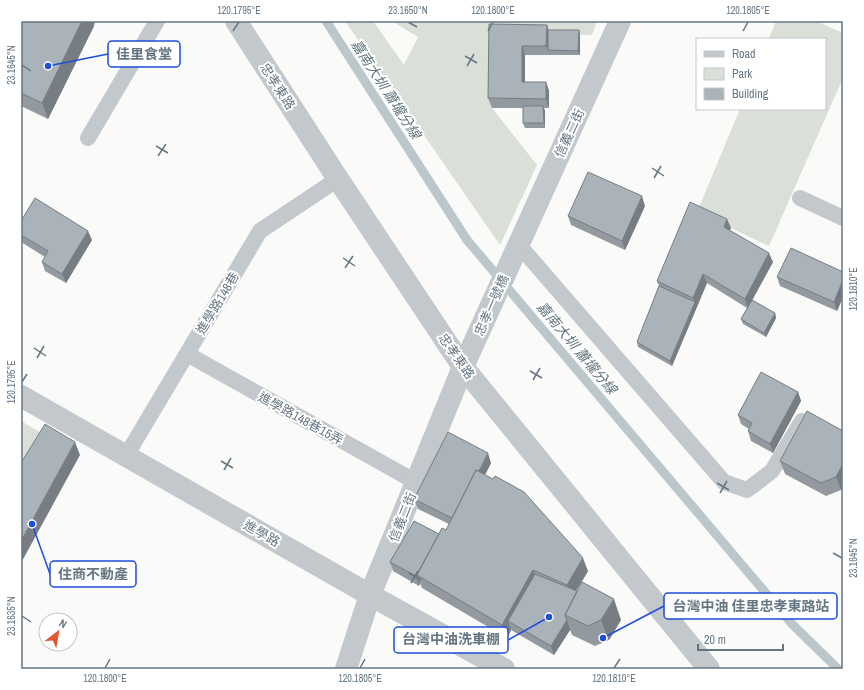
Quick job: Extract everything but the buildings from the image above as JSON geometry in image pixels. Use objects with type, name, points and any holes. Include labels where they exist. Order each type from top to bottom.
[{"type":"street","name":"忠孝東路","points":[[236,21],[338,179],[464,366],[709,669]]},
{"type":"street","name":"信義二街","points":[[518,244],[620,21]]},
{"type":"street","name":"忠孝一號橋","points":[[464,366],[518,244]]},
{"type":"street","name":"信義二街","points":[[346,669],[370,595],[464,366]]},
{"type":"street","name":"進學路","points":[[21,396],[370,595],[504,669]]},
{"type":"lane","points":[[88,138],[157,21]]},
{"type":"lane","name":"進學路148巷","points":[[126,456],[260,231],[338,179]]},
{"type":"lane","points":[[800,198],[843,218]]},
{"type":"lane","points":[[518,244],[724,482],[747,490],[772,471],[802,421]]},
{"type":"lane","name":"進學路148巷15弄","points":[[186,354],[416,482]]},
{"type":"green space","points":[[345,21],[373,21],[404,65],[418,37],[392,21],[597,21],[592,35],[493,33],[492,108],[537,165],[500,245]]},
{"type":"green space","points":[[776,21],[816,21],[843,33],[843,78],[769,246],[697,212],[740,110],[826,110],[826,38],[769,38]]},
{"type":"green space","points":[[21,421],[50,438],[21,484]]},
{"type":"waterway","name":"嘉南大圳 蕭壠分線","points":[[326,21],[467,240],[792,624],[838,669]]},
{"type":"place","name":"佳里食堂","points":[[48,66]]},
{"type":"place","name":"住商不動產","points":[[32,524]]},
{"type":"place","name":"台灣中油洗車棚","points":[[549,617]]},
{"type":"place","name":"台灣中油 佳里忠孝東路站","points":[[603,638]]}]
